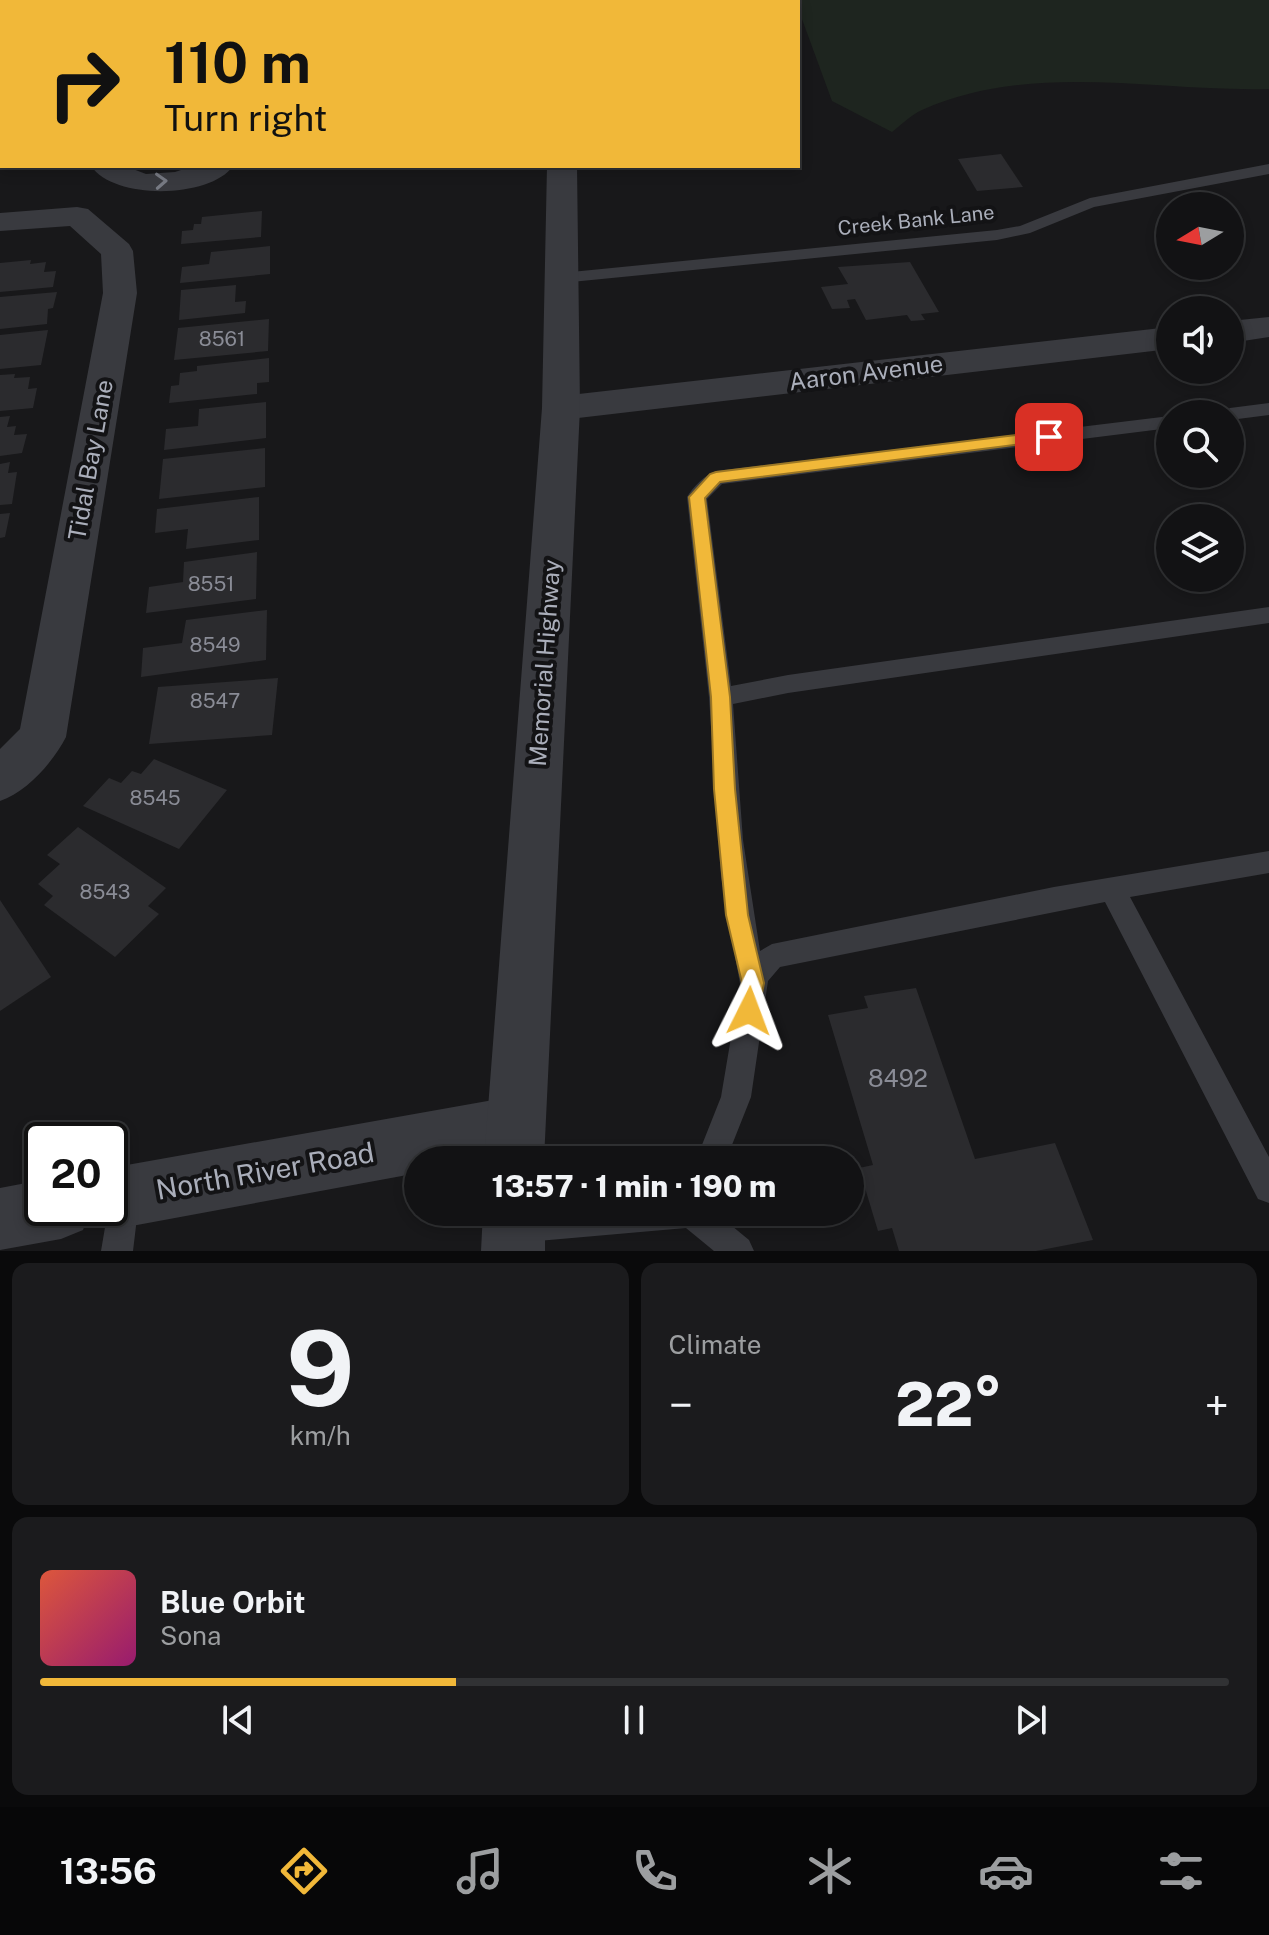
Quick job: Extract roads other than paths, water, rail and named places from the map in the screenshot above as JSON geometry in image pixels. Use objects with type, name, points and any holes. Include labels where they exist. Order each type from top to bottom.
[{"type":"street","points":[[0,222],[77,216],[116,172],[157,183],[180,180],[213,168]]},
{"type":"street","name":"Memorial Highway","points":[[514,1143],[561,408],[562,168]]},
{"type":"street","name":"Tidal Bay Lane","points":[[0,781],[42,737],[120,293],[117,251],[77,216]]},
{"type":"street","points":[[1244,330],[1269,327]]},
{"type":"street","name":"Aaron Avenue","points":[[561,408],[1156,340]]},
{"type":"street","name":"North River Road","points":[[128,1214],[514,1143]]},
{"type":"street","points":[[0,1219],[24,1215]]},
{"type":"lane","name":"Creek Bank Lane","points":[[561,278],[997,235],[1024,230],[1090,203],[1269,169]]},
{"type":"lane","points":[[1244,412],[1269,409]]},
{"type":"lane","points":[[717,1146],[736,1097],[753,983],[736,900],[724,789],[721,697],[697,497],[716,478],[1156,424]]},
{"type":"lane","points":[[721,697],[788,684],[1269,615]]},
{"type":"lane","points":[[753,983],[772,956],[1112,889],[1269,862]]},
{"type":"lane","points":[[1112,889],[1269,1188]]},
{"type":"lane","points":[[513,1230],[553,1226]]},
{"type":"lane","points":[[708,1226],[738,1251]]}]
